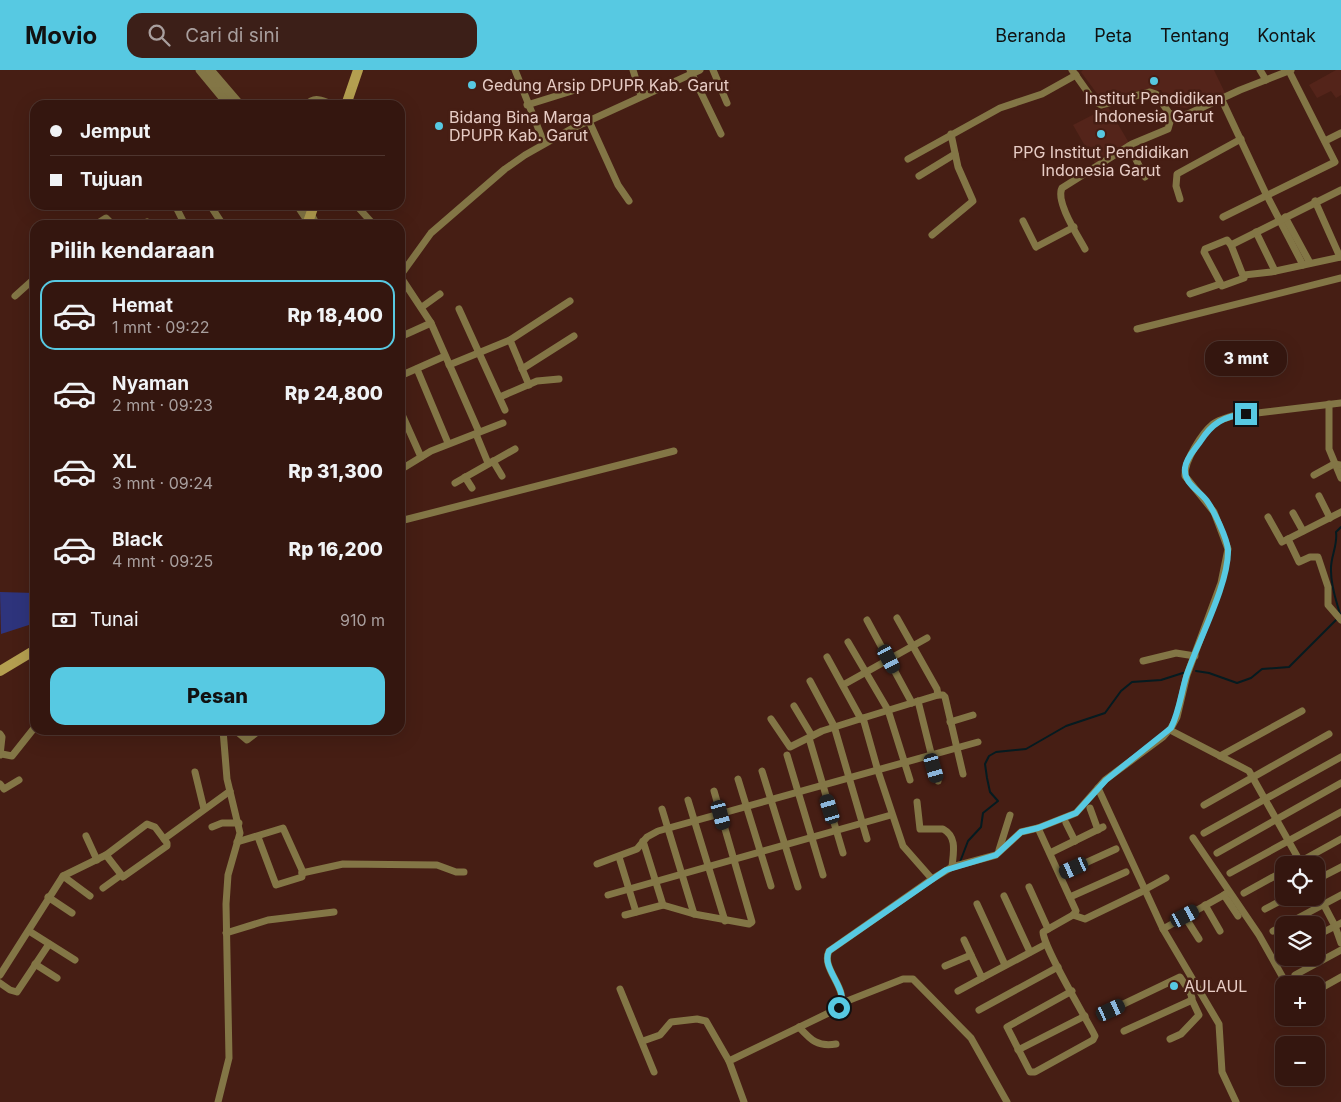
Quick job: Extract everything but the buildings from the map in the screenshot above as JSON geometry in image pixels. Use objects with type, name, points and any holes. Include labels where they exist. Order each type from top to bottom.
[{"type":"main road","points":[[348,100],[358,70]]},
{"type":"main road","points":[[0,671],[30,653]]},
{"type":"street","points":[[200,70],[225,100]]},
{"type":"street","points":[[210,70],[236,100]]},
{"type":"street","points":[[515,70],[544,143]]},
{"type":"street","points":[[633,70],[641,96]]},
{"type":"street","points":[[405,270],[438,227],[505,169],[544,143],[589,120],[690,72],[700,70]]},
{"type":"street","points":[[713,70],[727,103]]},
{"type":"street","points":[[1260,70],[1266,80]]},
{"type":"street","points":[[1172,115],[1188,114],[1221,98],[1290,70],[1334,158],[1333,165],[1266,194],[1223,217]]},
{"type":"street","points":[[690,72],[721,134]]},
{"type":"street","points":[[908,159],[1000,108],[1042,94],[1074,72],[1094,101],[1101,105],[1150,92],[1156,94],[1172,115]]},
{"type":"street","points":[[527,104],[572,91]]},
{"type":"street","points":[[1221,98],[1266,194],[1282,218],[1306,264]]},
{"type":"street","points":[[1085,250],[1063,209],[1060,191],[1129,146],[1168,128],[1172,115]]},
{"type":"street","points":[[589,120],[618,185],[629,201]]},
{"type":"street","points":[[1325,141],[1341,133]]},
{"type":"street","points":[[932,235],[973,201],[958,167],[951,134]]},
{"type":"street","points":[[1180,199],[1176,186],[1178,174],[1241,139]]},
{"type":"street","points":[[1129,146],[1145,177]]},
{"type":"street","points":[[918,176],[955,154]]},
{"type":"street","points":[[1232,245],[1315,201],[1341,190]]},
{"type":"street","points":[[1244,275],[1275,271],[1341,257],[1315,201]]},
{"type":"street","points":[[360,210],[370,220]]},
{"type":"street","points":[[1024,221],[1037,247],[1074,227]]},
{"type":"street","points":[[1256,232],[1275,271]]},
{"type":"street","points":[[1220,284],[1205,255],[1205,249],[1225,240],[1232,245],[1244,275]]},
{"type":"street","points":[[1190,294],[1220,284],[1224,286],[1241,280],[1244,275]]},
{"type":"street","points":[[1137,329],[1341,278]]},
{"type":"street","points":[[15,296],[30,282]]},
{"type":"street","points":[[405,284],[431,323],[491,462],[502,476]]},
{"type":"street","points":[[422,307],[440,294]]},
{"type":"street","points":[[450,365],[510,340],[570,301]]},
{"type":"street","points":[[460,309],[505,410]]},
{"type":"street","points":[[405,335],[431,323]]},
{"type":"street","points":[[522,369],[574,336]]},
{"type":"street","points":[[510,340],[529,385]]},
{"type":"street","points":[[405,374],[445,356]]},
{"type":"street","points":[[417,369],[448,443]]},
{"type":"street","points":[[500,397],[547,379],[559,379]]},
{"type":"street","points":[[728,1061],[839,1008],[842,998],[828,959],[829,951],[932,879],[952,868],[999,853],[1021,832],[1038,828],[1076,813],[1098,788],[1170,730],[1177,717],[1180,698],[1221,583],[1228,549],[1214,512],[1185,476],[1187,460],[1209,428],[1215,423],[1232,416],[1341,402]]},
{"type":"street","points":[[1329,404],[1329,449],[1338,464],[1341,478]]},
{"type":"street","points":[[405,422],[420,457]]},
{"type":"street","points":[[405,467],[448,443],[503,422]]},
{"type":"street","points":[[455,483],[515,449]]},
{"type":"street","points":[[405,520],[674,451]]},
{"type":"street","points":[[1314,475],[1338,464]]},
{"type":"street","points":[[465,477],[472,488]]},
{"type":"street","points":[[1319,496],[1330,518]]},
{"type":"street","points":[[1268,517],[1282,542],[1341,512]]},
{"type":"street","points":[[1293,513],[1303,532]]},
{"type":"street","points":[[1288,539],[1299,562],[1310,557],[1318,557],[1328,587],[1328,605],[1341,620]]},
{"type":"street","points":[[897,618],[937,689],[938,695]]},
{"type":"street","points":[[867,620],[915,702],[938,781]]},
{"type":"street","points":[[843,685],[927,638]]},
{"type":"street","points":[[848,642],[888,710],[910,780]]},
{"type":"street","points":[[1143,661],[1176,653],[1194,656]]},
{"type":"street","points":[[826,657],[862,719],[903,846],[932,879]]},
{"type":"street","points":[[810,681],[834,726],[867,839]]},
{"type":"street","points":[[771,719],[788,747],[834,726],[943,695],[964,774]]},
{"type":"street","points":[[794,706],[811,737],[843,853]]},
{"type":"street","points":[[1220,756],[1302,711]]},
{"type":"street","points":[[950,722],[973,715]]},
{"type":"street","points":[[1170,730],[1249,771],[1295,856]]},
{"type":"street","points":[[0,734],[1,754],[12,756],[30,733]]},
{"type":"street","points":[[1204,805],[1329,734]]},
{"type":"street","points":[[218,1102],[229,1058],[226,933],[228,875],[240,833],[230,791],[223,735]]},
{"type":"street","points":[[241,735],[247,740],[254,735]]},
{"type":"street","points":[[598,864],[637,848],[650,834],[667,828],[694,823],[978,742]]},
{"type":"street","points":[[787,754],[823,875]]},
{"type":"street","points":[[1204,833],[1341,757]]},
{"type":"street","points":[[762,771],[798,887]]},
{"type":"street","points":[[195,772],[204,809]]},
{"type":"street","points":[[738,779],[771,886]]},
{"type":"street","points":[[0,784],[4,788],[20,780]]},
{"type":"street","points":[[1217,853],[1341,783]]},
{"type":"street","points":[[1098,788],[1142,891],[1163,929],[1193,993],[1199,1015],[1181,1034],[1170,1039]]},
{"type":"street","points":[[164,839],[230,791]]},
{"type":"street","points":[[625,915],[663,905],[725,921],[749,924],[753,921],[714,791]]},
{"type":"street","points":[[688,800],[725,921]]},
{"type":"street","points":[[917,802],[920,829],[943,829],[950,835],[954,844],[952,868]]},
{"type":"street","points":[[662,808],[694,914]]},
{"type":"street","points":[[1050,853],[1101,828],[1090,808]]},
{"type":"street","points":[[1230,873],[1341,812]]},
{"type":"street","points":[[608,895],[892,815]]},
{"type":"street","points":[[999,853],[1010,815]]},
{"type":"street","points":[[212,827],[222,823],[239,823]]},
{"type":"street","points":[[1066,823],[1075,841]]},
{"type":"street","points":[[0,975],[63,876],[74,868],[106,855],[147,824],[152,824],[167,846],[123,877],[121,875],[103,888]]},
{"type":"street","points":[[237,842],[283,828],[302,873]]},
{"type":"street","points":[[1038,828],[1076,911],[1073,916],[1043,932],[1046,944],[1072,991],[1095,1036],[1093,1040],[1035,1072],[1028,1070],[1007,1027],[1072,991]]},
{"type":"street","points":[[86,836],[97,860]]},
{"type":"street","points":[[258,837],[276,885],[298,879],[302,873],[343,864],[436,865],[456,872],[464,872]]},
{"type":"street","points":[[1193,838],[1227,893],[1238,916]]},
{"type":"street","points":[[1312,856],[1341,839]]},
{"type":"street","points":[[644,841],[663,905]]},
{"type":"street","points":[[1060,874],[1116,850]]},
{"type":"street","points":[[106,855],[121,875]]},
{"type":"street","points":[[619,856],[636,912]]},
{"type":"street","points":[[1325,875],[1341,867]]},
{"type":"street","points":[[1070,897],[1126,872]]},
{"type":"street","points":[[63,876],[90,896]]},
{"type":"street","points":[[1244,893],[1275,876]]},
{"type":"street","points":[[1073,916],[1085,919],[1166,878]]},
{"type":"street","points":[[1029,887],[1048,929]]},
{"type":"street","points":[[1163,929],[1227,893]]},
{"type":"street","points":[[1227,893],[1260,935],[1282,976]]},
{"type":"street","points":[[1325,903],[1341,895]]},
{"type":"street","points":[[1004,896],[1030,952]]},
{"type":"street","points":[[48,897],[72,913]]},
{"type":"street","points":[[977,904],[1006,965]]},
{"type":"street","points":[[1265,909],[1275,904]]},
{"type":"street","points":[[1205,905],[1220,931]]},
{"type":"street","points":[[1325,905],[1338,924],[1341,943]]},
{"type":"street","points":[[1301,916],[1320,906]]},
{"type":"street","points":[[226,933],[268,920],[334,912]]},
{"type":"street","points":[[1185,916],[1199,939]]},
{"type":"street","points":[[1325,931],[1338,924]]},
{"type":"street","points":[[29,931],[75,960]]},
{"type":"street","points":[[964,940],[982,978]]},
{"type":"street","points":[[0,983],[10,990],[17,992],[49,944]]},
{"type":"street","points":[[958,991],[1046,944]]},
{"type":"street","points":[[1295,975],[1341,950]]},
{"type":"street","points":[[945,966],[971,955]]},
{"type":"street","points":[[36,964],[57,978]]},
{"type":"street","points":[[979,1010],[1058,967]]},
{"type":"street","points":[[1111,1010],[1180,977],[1219,1024],[1222,1072],[1236,1102]]},
{"type":"street","points":[[1325,986],[1341,977]]},
{"type":"street","points":[[842,1003],[904,978],[914,979],[970,1038],[1007,1102]]},
{"type":"street","points":[[620,989],[643,1041],[654,1072]]},
{"type":"street","points":[[1124,1031],[1193,993]]},
{"type":"street","points":[[1018,1050],[1085,1016]]},
{"type":"street","points":[[643,1041],[660,1035],[671,1022],[697,1019],[706,1021],[728,1061],[742,1101]]},
{"type":"street","points":[[799,1027],[814,1043],[824,1046],[836,1044]]},
{"type":"shaded area","name":"Institut Pendidikan Indonesia Garut","points":[[1083,70],[1214,70],[1225,93],[1186,108],[1171,106],[1161,90],[1143,90],[1101,99],[1081,72]]},
{"type":"shaded area","points":[[1336,70],[1341,70],[1341,95],[1336,98],[1331,91],[1317,98],[1309,85]]},
{"type":"shaded area","name":"PPG Institut Pendidikan Indonesia Garut","points":[[1108,107],[1129,143],[1096,165],[1073,125]]},
{"type":"shaded area","points":[[0,592],[30,593],[30,625],[1,634]]},
{"type":"waterway","points":[[1340,614],[1333,588],[1331,566],[1336,532],[1341,527]]},
{"type":"waterway","points":[[1196,671],[1209,673],[1237,683],[1251,678],[1262,669],[1289,667],[1338,618]]},
{"type":"waterway","points":[[960,862],[968,841],[981,827],[983,813],[998,801],[990,792],[987,778],[985,764],[989,756],[996,752],[1026,749],[1066,726],[1105,713],[1121,691],[1132,682],[1161,680],[1186,672]]},
{"type":"place","name":"Institut Pendidikan Indonesia Garut","points":[[1154,81]]},
{"type":"place","name":"Gedung Arsip DPUPR Kab. Garut","points":[[472,85]]},
{"type":"place","name":"Bidang Bina Marga DPUPR Kab. Garut","points":[[439,126]]},
{"type":"place","name":"PPG Institut Pendidikan Indonesia Garut","points":[[1101,134]]},
{"type":"place","name":"AULAUL","points":[[1174,986]]},
{"type":"route","points":[[839,1008],[842,998],[828,959],[827,954],[829,951],[946,870],[996,855],[1011,839],[1021,832],[1038,828],[1084,808],[1106,780],[1171,728],[1177,717],[1187,675],[1221,583],[1228,549],[1214,512],[1206,499],[1196,491],[1185,476],[1185,468],[1187,460],[1209,428],[1215,423],[1232,416],[1246,414]]}]
